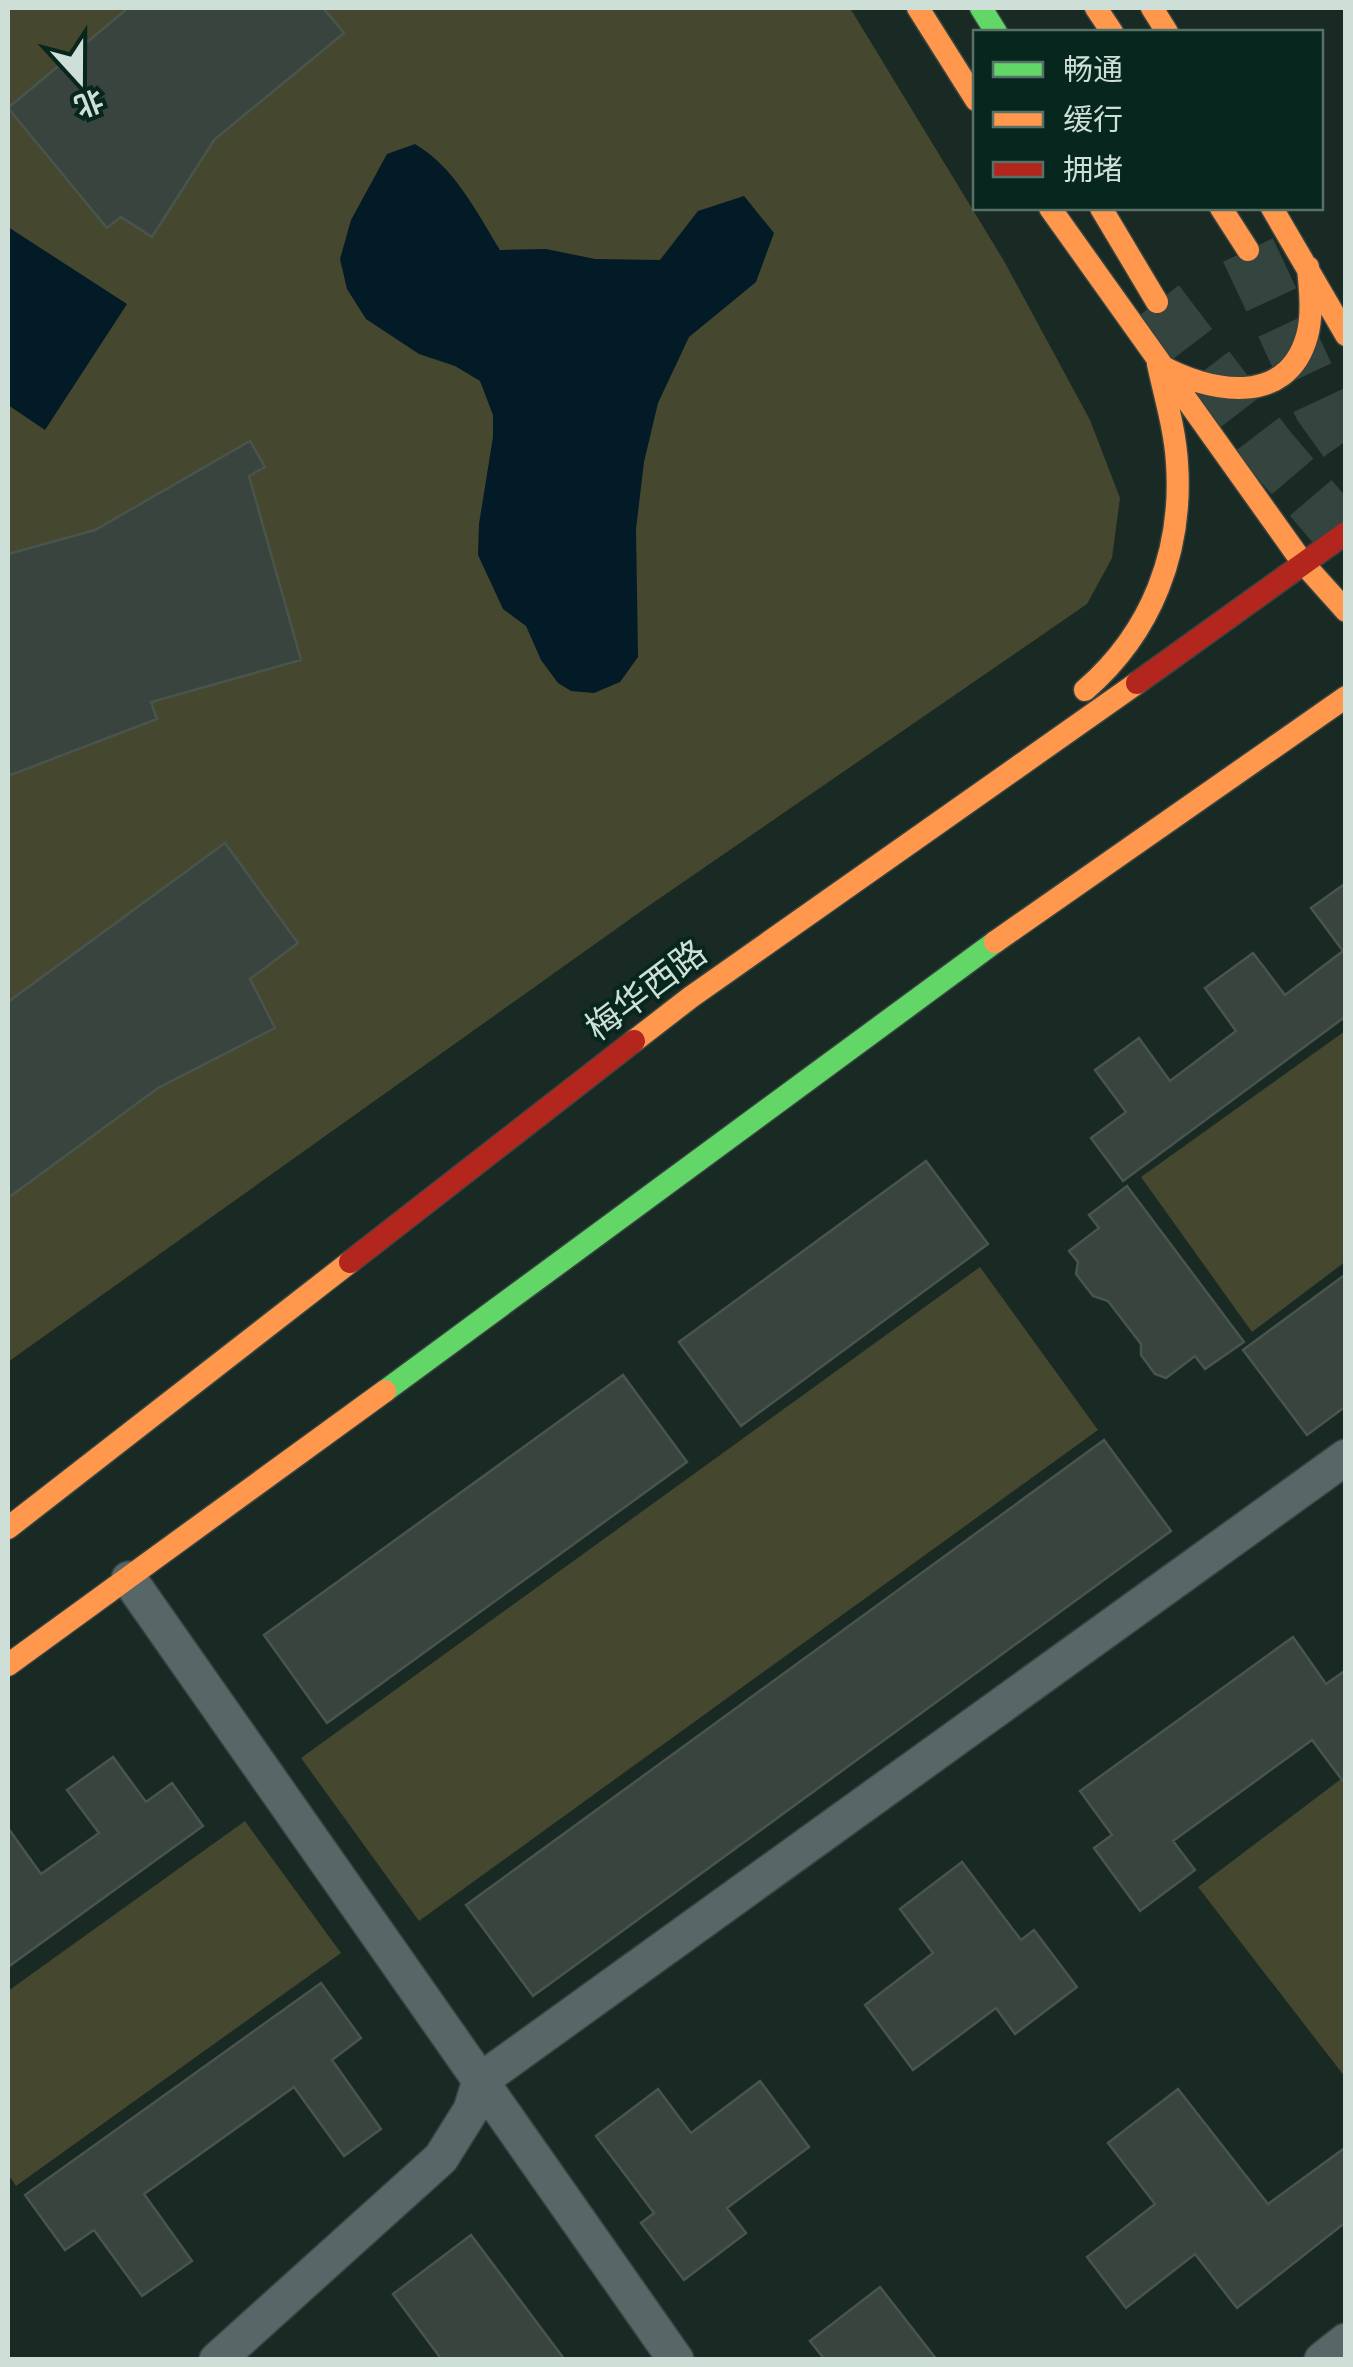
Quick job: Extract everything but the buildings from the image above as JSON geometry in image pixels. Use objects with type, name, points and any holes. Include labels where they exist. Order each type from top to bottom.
[{"type":"main road","points":[[918,8],[973,95]]},
{"type":"main road","points":[[981,8],[995,30]]},
{"type":"main road","points":[[1096,8],[1111,30]]},
{"type":"main road","points":[[1152,8],[1166,30]]},
{"type":"main road","points":[[1051,210],[1304,564],[1346,610]]},
{"type":"main road","points":[[1102,210],[1157,302]]},
{"type":"main road","points":[[1222,210],[1248,250]]},
{"type":"main road","points":[[1273,210],[1346,335]]},
{"type":"main road","points":[[1158,364],[1194,383],[1234,390],[1264,384],[1286,372],[1302,351],[1308,328],[1308,268]]},
{"type":"main road","points":[[1308,268],[1346,291]]},
{"type":"main road","points":[[1073,699],[1126,652],[1144,625],[1173,551],[1177,464],[1158,364]]},
{"type":"main road","name":"梅华西路","points":[[8,1528],[690,998],[952,816],[1346,533]]},
{"type":"main road","points":[[8,1665],[1022,922],[1346,697]]},
{"type":"main road","points":[[952,816],[1019,738],[1046,719]]},
{"type":"street","points":[[218,2360],[441,2158],[471,2110],[480,2080],[1346,1457]]},
{"type":"street","points":[[130,1579],[676,2360]]},
{"type":"street","points":[[1322,2360],[1346,2342]]},
{"type":"green space","points":[[8,8],[850,8],[1004,261],[1090,420],[1120,498],[1112,558],[1087,604],[647,907],[8,1362]]},
{"type":"green space","points":[[1345,1031],[1345,1262],[1252,1332],[1141,1177]]},
{"type":"green space","points":[[980,1267],[1098,1430],[419,1921],[301,1758]]},
{"type":"green space","points":[[1345,1776],[1345,2077],[1198,1887]]},
{"type":"green space","points":[[245,1821],[341,1953],[16,2186],[8,2174],[8,1991]]},
{"type":"water","points":[[415,144],[453,178],[500,250],[546,249],[595,259],[660,260],[698,211],[744,196],[774,233],[756,282],[689,337],[658,403],[644,462],[636,529],[638,657],[620,682],[594,693],[571,691],[558,683],[541,660],[526,626],[503,609],[478,555],[493,437],[493,415],[480,381],[455,366],[419,354],[366,319],[347,289],[340,259],[351,220],[387,154]]},
{"type":"water","points":[[8,227],[127,304],[45,430],[8,405]]},
{"type":"tunnel","points":[[1248,250],[1321,406],[1346,441]]},
{"type":"tunnel","points":[[1157,302],[1269,449],[1346,539]]},
{"type":"traffic: fast","points":[[981,8],[995,30]]},
{"type":"traffic: fast","points":[[385,1391],[995,942]]},
{"type":"traffic: slow","points":[[918,8],[973,95]]},
{"type":"traffic: slow","points":[[1096,8],[1111,30]]},
{"type":"traffic: slow","points":[[1152,8],[1166,30]]},
{"type":"traffic: slow","points":[[1051,210],[1303,563],[1346,611]]},
{"type":"traffic: slow","points":[[1102,210],[1157,302]]},
{"type":"traffic: slow","points":[[1222,210],[1248,250]]},
{"type":"traffic: slow","points":[[1273,210],[1346,335]]},
{"type":"traffic: slow","points":[[1158,364],[1221,387],[1264,384],[1282,375],[1297,359],[1307,336],[1308,267]]},
{"type":"traffic: slow","points":[[1085,690],[1108,667],[1145,616],[1158,588],[1175,527],[1177,463],[1158,364]]},
{"type":"traffic: slow","points":[[634,1041],[1137,683]]},
{"type":"traffic: slow","points":[[995,942],[1346,697]]},
{"type":"traffic: slow","points":[[8,1528],[350,1262]]},
{"type":"traffic: slow","points":[[8,1665],[385,1391]]},
{"type":"traffic: jam","points":[[1137,683],[1346,533]]},
{"type":"traffic: jam","points":[[350,1262],[634,1041]]}]
